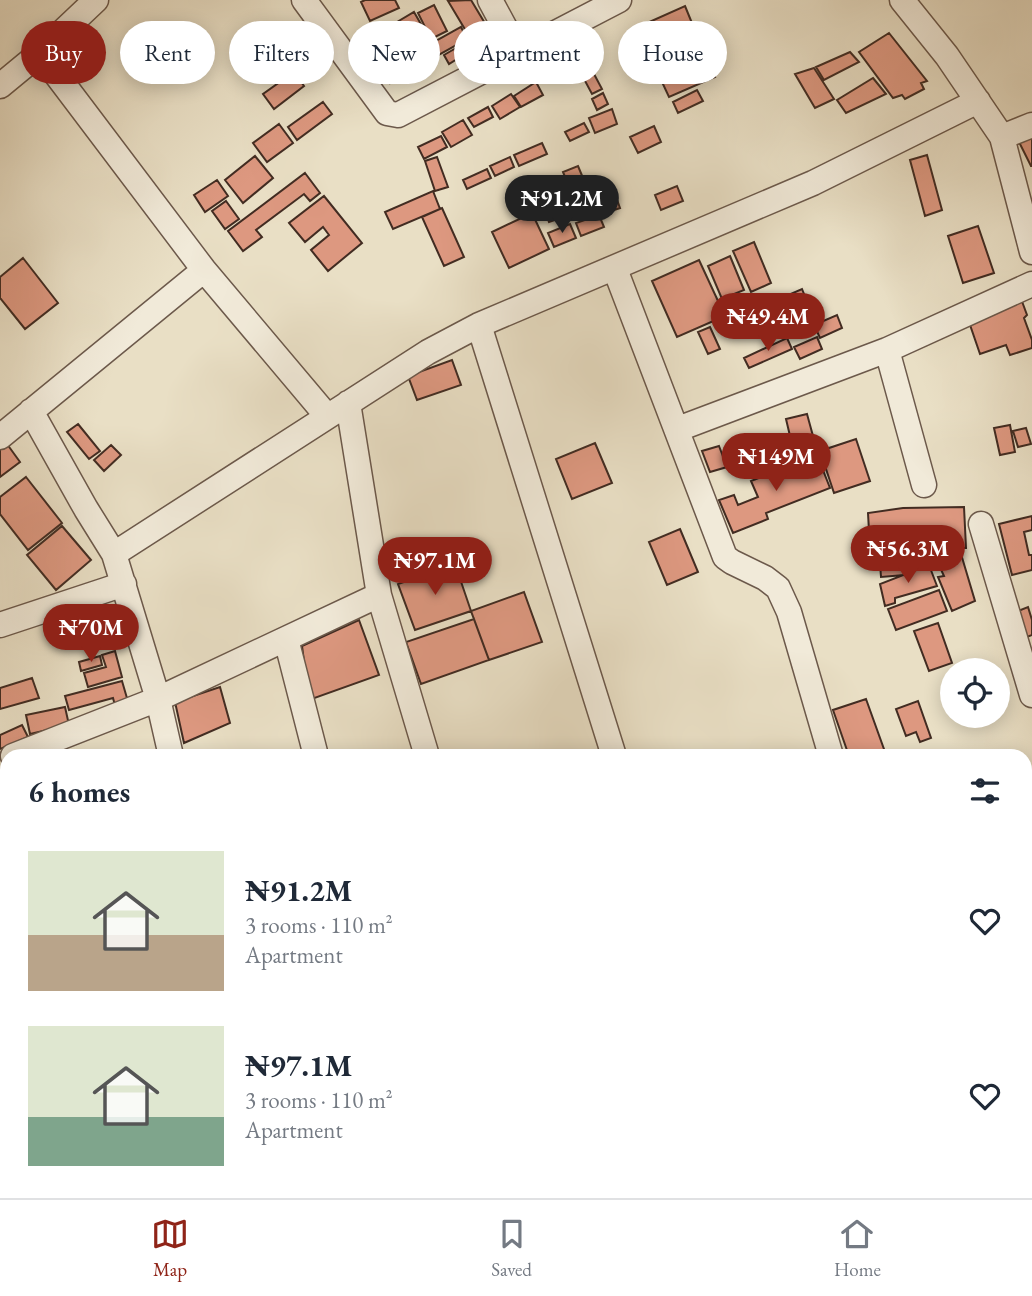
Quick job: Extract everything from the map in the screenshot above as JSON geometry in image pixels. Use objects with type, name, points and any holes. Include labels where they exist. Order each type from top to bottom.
[{"type":"street","points":[[304,0],[387,113],[398,115],[457,84]]},
{"type":"street","points":[[490,0],[501,21]]},
{"type":"street","points":[[578,21],[619,0]]},
{"type":"street","points":[[902,0],[947,56],[1002,137],[1032,251]]},
{"type":"street","points":[[67,21],[81,5]]},
{"type":"street","points":[[0,86],[21,68]]},
{"type":"street","points":[[64,84],[204,270],[327,416]]},
{"type":"street","points":[[114,554],[428,352],[480,326],[813,183],[978,101]]},
{"type":"street","points":[[1002,137],[1032,125]]},
{"type":"street","points":[[615,269],[725,557],[757,573],[778,588],[789,612],[829,749]]},
{"type":"street","points":[[0,437],[204,270]]},
{"type":"street","points":[[678,429],[887,350],[1032,284]]},
{"type":"street","points":[[480,326],[612,749]]},
{"type":"street","points":[[887,350],[924,485]]},
{"type":"street","points":[[348,403],[379,594],[425,749]]},
{"type":"street","points":[[31,411],[114,554],[158,699],[169,749]]},
{"type":"street","points":[[981,524],[1027,661],[1032,695]]},
{"type":"street","points":[[0,625],[124,584]]},
{"type":"street","points":[[31,749],[158,699],[379,594]]},
{"type":"street","points":[[286,639],[314,749]]},
{"type":"building","points":[[395,0],[399,8],[370,21],[361,2]]},
{"type":"building","points":[[471,0],[484,21],[460,21],[448,1]]},
{"type":"building","points":[[434,5],[447,31],[440,34],[440,21],[422,21],[418,13]]},
{"type":"building","points":[[685,6],[691,21],[651,21]]},
{"type":"building","points":[[414,12],[419,21],[399,21]]},
{"type":"building","points":[[454,31],[454,46],[440,54],[440,39]]},
{"type":"building","points":[[889,33],[927,81],[921,83],[924,89],[905,99],[902,95],[893,98],[859,52]]},
{"type":"building","points":[[454,49],[454,61],[449,64],[444,55]]},
{"type":"building","points":[[850,52],[859,62],[824,80],[816,67]]},
{"type":"building","points":[[814,68],[834,99],[815,108],[795,74]]},
{"type":"building","points":[[873,78],[886,94],[846,113],[837,100]]},
{"type":"building","points":[[277,84],[304,86],[274,109],[263,94]]},
{"type":"building","points":[[533,84],[537,84],[543,95],[521,107],[514,96]]},
{"type":"building","points":[[587,84],[599,84],[602,89],[592,94]]},
{"type":"building","points":[[663,84],[699,84],[669,97]]},
{"type":"building","points":[[697,90],[703,101],[678,113],[673,102]]},
{"type":"building","points":[[603,93],[608,104],[597,110],[592,99]]},
{"type":"building","points":[[511,94],[520,107],[500,119],[492,106]]},
{"type":"building","points":[[323,102],[332,114],[297,140],[288,127]]},
{"type":"building","points":[[488,107],[493,117],[474,127],[468,118]]},
{"type":"building","points":[[612,109],[617,124],[595,133],[589,118]]},
{"type":"building","points":[[463,120],[472,135],[451,147],[442,132]]},
{"type":"building","points":[[584,123],[589,132],[570,141],[565,132]]},
{"type":"building","points":[[279,124],[293,143],[267,162],[253,143]]},
{"type":"building","points":[[654,126],[661,142],[638,153],[630,137]]},
{"type":"building","points":[[441,136],[447,147],[424,159],[418,147]]},
{"type":"building","points":[[1032,136],[1032,166],[1031,166],[1019,142]]},
{"type":"building","points":[[542,143],[547,154],[519,166],[514,155]]},
{"type":"building","points":[[927,155],[942,210],[925,216],[910,160]]},
{"type":"building","points":[[255,156],[273,178],[243,203],[225,180]]},
{"type":"building","points":[[437,157],[448,187],[435,191],[425,161]]},
{"type":"building","points":[[510,157],[514,167],[495,176],[490,166]]},
{"type":"building","points":[[578,166],[583,178],[568,184],[563,172]]},
{"type":"building","points":[[487,169],[491,178],[467,189],[463,180]]},
{"type":"building","points":[[305,173],[320,193],[310,201],[304,194],[256,230],[262,237],[243,251],[228,231]]},
{"type":"building","points":[[553,179],[567,216],[549,222],[535,185]]},
{"type":"building","points":[[217,180],[228,196],[205,212],[194,195]]},
{"type":"building","points":[[583,182],[596,213],[584,218],[571,187]]},
{"type":"building","points":[[677,186],[683,201],[661,210],[655,195]]},
{"type":"building","points":[[433,191],[440,209],[393,229],[385,212]]},
{"type":"building","points":[[615,194],[620,208],[611,211],[606,198]]},
{"type":"building","points":[[324,196],[362,243],[328,271],[311,250],[329,235],[323,227],[305,242],[289,223]]},
{"type":"building","points":[[226,201],[239,219],[225,229],[212,211]]},
{"type":"building","points":[[442,208],[464,257],[444,266],[422,217]]},
{"type":"building","points":[[532,213],[549,249],[509,268],[492,232]]},
{"type":"building","points":[[599,215],[604,227],[581,236],[576,223]]},
{"type":"building","points":[[570,224],[576,238],[554,247],[548,233]]},
{"type":"building","points":[[978,226],[994,273],[963,283],[948,236]]},
{"type":"building","points":[[754,242],[771,283],[751,292],[733,251]]},
{"type":"building","points":[[730,256],[744,290],[722,299],[708,266]]},
{"type":"building","points":[[23,258],[58,303],[25,329],[0,298],[0,277]]},
{"type":"building","points":[[699,260],[725,316],[677,337],[652,281]]},
{"type":"building","points":[[802,289],[808,304],[786,314],[779,299]]},
{"type":"building","points":[[747,295],[752,309],[729,318],[723,303]]},
{"type":"building","points":[[1020,296],[1027,315],[1024,318],[1032,348],[1010,355],[1006,345],[980,354],[968,319]]},
{"type":"building","points":[[837,315],[842,328],[820,338],[814,325]]},
{"type":"building","points":[[780,321],[784,334],[774,337],[770,323]]},
{"type":"building","points":[[710,327],[720,349],[708,354],[698,332]]},
{"type":"building","points":[[817,337],[822,349],[800,359],[794,347]]},
{"type":"building","points":[[787,338],[792,349],[749,368],[744,358]]},
{"type":"building","points":[[452,360],[461,385],[417,400],[408,376]]},
{"type":"building","points":[[807,414],[816,447],[794,453],[786,419]]},
{"type":"building","points":[[78,424],[100,451],[89,459],[67,432]]},
{"type":"building","points":[[1010,425],[1015,452],[1000,455],[994,428]]},
{"type":"building","points":[[1026,428],[1031,444],[1018,447],[1013,431]]},
{"type":"building","points":[[856,439],[870,481],[834,493],[820,451]]},
{"type":"building","points":[[595,443],[612,483],[572,499],[556,459]]},
{"type":"building","points":[[7,444],[20,462],[0,477],[0,449]]},
{"type":"building","points":[[111,445],[121,455],[104,471],[94,460]]},
{"type":"building","points":[[719,446],[727,467],[710,472],[702,451]]},
{"type":"building","points":[[817,455],[830,488],[766,513],[768,519],[733,533],[719,500],[734,495],[738,505],[758,497],[751,481]]},
{"type":"building","points":[[26,477],[62,523],[28,550],[0,514],[0,497]]},
{"type":"building","points":[[964,507],[966,548],[900,547],[904,575],[881,577],[880,563],[886,563],[883,555],[890,553],[889,546],[870,549],[868,513],[903,508]]},
{"type":"building","points":[[1032,516],[1032,530],[1024,532],[1029,555],[1032,555],[1032,570],[1012,575],[999,524]]},
{"type":"building","points":[[62,526],[91,560],[56,590],[27,555]]},
{"type":"building","points":[[680,529],[698,572],[667,585],[649,542]]},
{"type":"building","points":[[961,554],[975,601],[952,611],[938,577],[944,576],[937,561]]},
{"type":"building","points":[[455,564],[471,611],[415,630],[398,584]]},
{"type":"building","points":[[929,565],[937,586],[895,598],[895,603],[885,606],[880,584]]},
{"type":"building","points":[[939,590],[947,611],[896,630],[888,609]]},
{"type":"building","points":[[524,592],[542,642],[489,660],[471,611]]},
{"type":"building","points":[[1028,607],[1032,620],[1032,635],[1022,639],[1013,613]]},
{"type":"building","points":[[474,619],[489,660],[421,684],[406,642]]},
{"type":"building","points":[[359,620],[379,675],[309,700],[302,646]]},
{"type":"building","points":[[938,623],[950,658],[940,658],[940,667],[929,671],[914,631]]},
{"type":"building","points":[[115,651],[122,677],[88,687],[84,673],[106,667],[102,655]]},
{"type":"building","points":[[100,656],[102,665],[81,671],[79,662]]},
{"type":"building","points":[[32,678],[39,698],[0,709],[0,688]]},
{"type":"building","points":[[122,681],[129,705],[116,709],[113,698],[69,710],[65,696]]},
{"type":"building","points":[[220,687],[230,723],[184,743],[175,702]]},
{"type":"building","points":[[866,699],[884,749],[847,749],[833,710]]},
{"type":"building","points":[[918,701],[931,738],[920,742],[916,732],[906,736],[896,709]]},
{"type":"building","points":[[65,707],[69,725],[30,734],[26,715]]},
{"type":"building","points":[[22,725],[28,737],[0,749],[0,735]]}]
